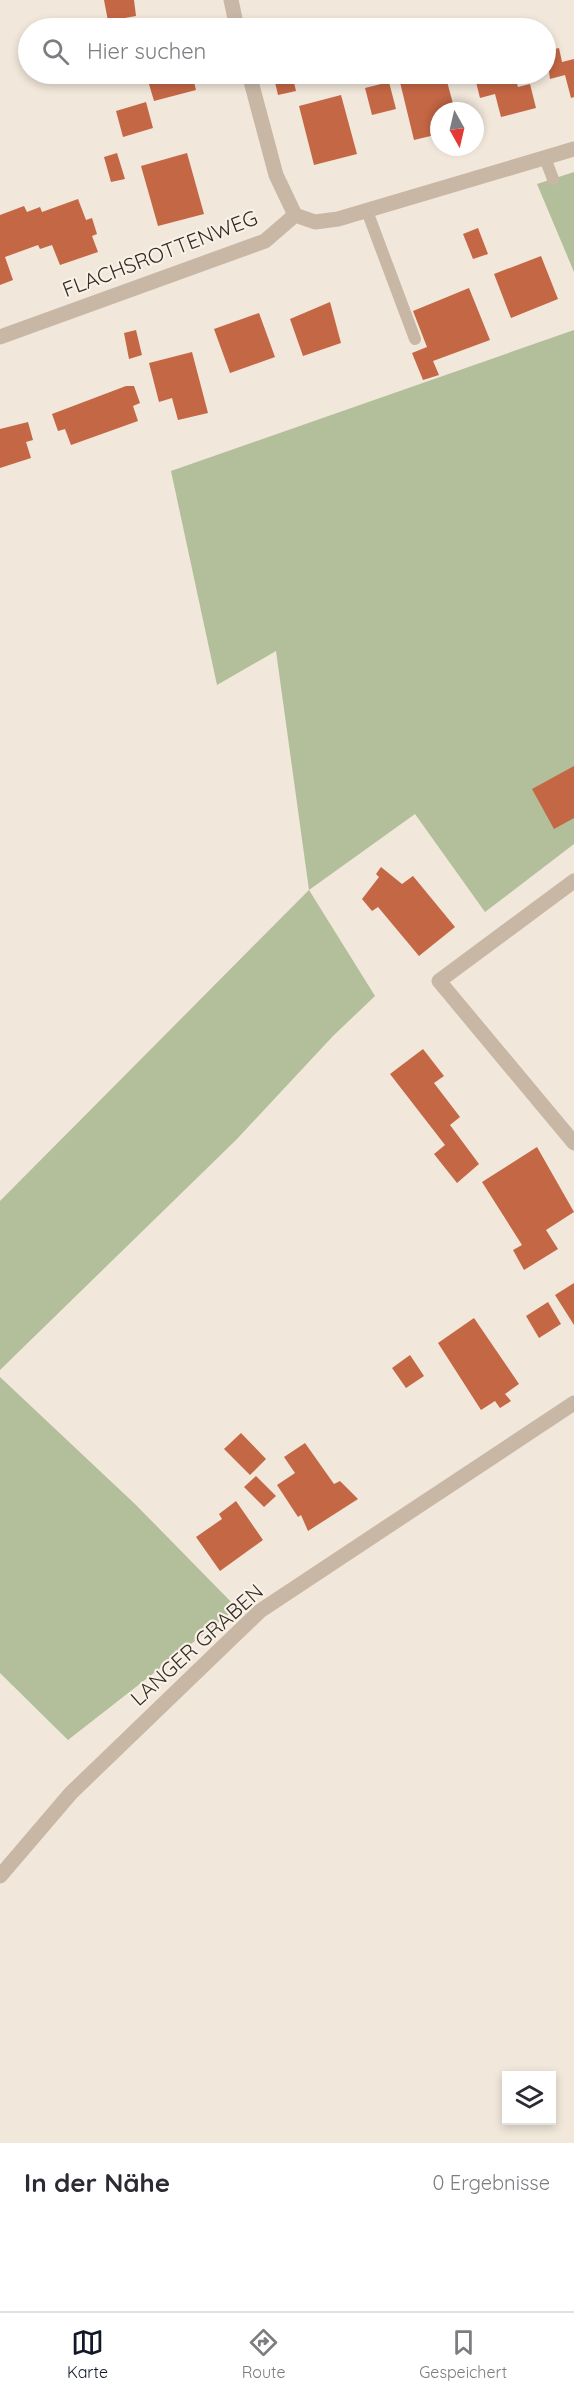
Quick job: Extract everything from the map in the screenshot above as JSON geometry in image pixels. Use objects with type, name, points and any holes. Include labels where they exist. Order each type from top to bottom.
[{"type":"street","points":[[231,0],[235,18]]},
{"type":"street","points":[[252,84],[276,175],[295,215],[315,222],[338,219],[367,211],[574,149]]},
{"type":"street","name":"FLACHSROTTENWEG","points":[[0,337],[265,241],[295,215]]},
{"type":"street","points":[[574,881],[439,981],[574,1143]]},
{"type":"street","name":"LANGER GRABEN","points":[[0,1876],[71,1793],[260,1611],[574,1403]]},
{"type":"lane","points":[[545,158],[553,179]]},
{"type":"lane","points":[[367,211],[415,339]]},
{"type":"green space","points":[[574,172],[574,272],[537,184]]},
{"type":"green space","points":[[574,330],[574,844],[485,912],[415,814],[309,890],[276,651],[217,685],[171,471]]},
{"type":"green space","points":[[309,890],[375,996],[333,1036],[237,1139],[0,1370],[0,1201]]},
{"type":"green space","points":[[0,1377],[136,1505],[237,1608],[68,1740],[0,1673]]},
{"type":"building","points":[[104,0],[134,0],[136,16],[107,18]]},
{"type":"building","points":[[559,48],[562,62],[574,59],[574,97],[571,98],[565,75],[556,77],[556,49]]},
{"type":"building","points":[[149,84],[194,84],[196,90],[154,101]]},
{"type":"building","points":[[275,84],[294,84],[296,91],[278,95]]},
{"type":"building","points":[[390,84],[396,109],[372,115],[365,88]]},
{"type":"building","points":[[400,84],[448,84],[453,102],[430,102],[430,136],[414,140]]},
{"type":"building","points":[[476,84],[517,84],[518,87],[530,84],[536,108],[501,117],[495,94],[480,98]]},
{"type":"building","points":[[341,95],[357,154],[314,165],[299,106]]},
{"type":"building","points":[[146,102],[153,128],[123,137],[116,111]]},
{"type":"building","points":[[117,153],[125,179],[111,182],[104,157]]},
{"type":"building","points":[[187,153],[204,214],[158,226],[141,166]]},
{"type":"building","points":[[78,199],[86,220],[92,218],[97,234],[92,236],[98,252],[60,265],[52,245],[40,249],[38,245],[5,257],[13,280],[0,285],[0,215],[24,206],[27,212],[40,207],[42,212]]},
{"type":"building","points":[[478,228],[488,254],[473,259],[463,234]]},
{"type":"building","points":[[541,256],[558,299],[511,318],[494,274]]},
{"type":"building","points":[[469,288],[490,340],[433,361],[439,375],[423,380],[412,353],[427,347],[413,311]]},
{"type":"building","points":[[330,302],[341,343],[303,356],[290,319]]},
{"type":"building","points":[[259,313],[275,357],[230,373],[214,329]]},
{"type":"building","points":[[136,330],[142,355],[129,359],[124,333]]},
{"type":"building","points":[[192,352],[208,413],[178,420],[172,398],[159,402],[149,363]]},
{"type":"building","points":[[126,386],[134,386],[140,403],[133,406],[138,421],[71,445],[65,429],[58,431],[52,414]]},
{"type":"building","points":[[28,422],[33,440],[26,442],[31,458],[0,468],[0,429]]},
{"type":"building","points":[[574,766],[574,818],[554,829],[532,789]]},
{"type":"building","points":[[381,867],[402,884],[413,876],[455,927],[419,956],[378,907],[372,911],[362,899],[379,877],[376,874]]},
{"type":"building","points":[[423,1049],[444,1076],[434,1083],[460,1117],[450,1125],[479,1164],[457,1183],[434,1154],[445,1145],[390,1074]]},
{"type":"building","points":[[537,1147],[574,1212],[546,1230],[558,1249],[524,1270],[513,1250],[522,1245],[482,1182]]},
{"type":"building","points":[[574,1283],[574,1325],[555,1295]]},
{"type":"building","points":[[548,1302],[561,1324],[539,1338],[526,1316]]},
{"type":"building","points":[[474,1318],[519,1384],[505,1394],[511,1401],[500,1408],[495,1401],[481,1410],[438,1343]]},
{"type":"building","points":[[410,1355],[424,1376],[406,1388],[392,1368]]},
{"type":"building","points":[[241,1433],[266,1459],[250,1475],[224,1449]]},
{"type":"building","points":[[305,1443],[334,1484],[340,1481],[358,1499],[308,1531],[301,1515],[298,1517],[277,1485],[295,1473],[284,1457]]},
{"type":"building","points":[[256,1476],[276,1496],[264,1507],[244,1487]]},
{"type":"building","points":[[236,1501],[263,1540],[220,1571],[196,1537],[222,1519],[219,1514]]}]
